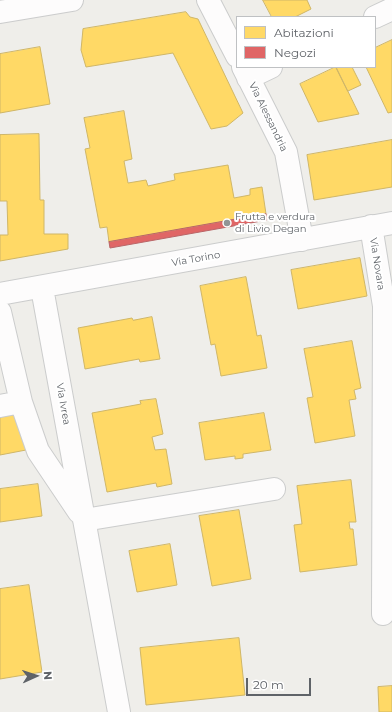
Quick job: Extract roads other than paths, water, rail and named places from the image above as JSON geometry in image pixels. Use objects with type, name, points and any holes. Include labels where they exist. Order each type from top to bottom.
[{"type":"street","points":[[0,12],[71,0]]},
{"type":"street","points":[[208,0],[236,54]]},
{"type":"street","points":[[376,17],[392,9]]},
{"type":"street","points":[[245,72],[266,68]]},
{"type":"street","name":"Via Alessandria","points":[[245,72],[286,152],[302,240]]},
{"type":"street","name":"Via Torino","points":[[0,294],[42,288],[392,223]]},
{"type":"street","name":"Via Novara","points":[[371,226],[384,306],[383,614]]},
{"type":"street","name":"Via Ivrea","points":[[42,288],[119,712]]},
{"type":"street","name":"Via Ivrea","points":[[0,312],[21,402],[38,451],[84,520]]},
{"type":"street","points":[[0,406],[21,402]]},
{"type":"street","points":[[84,520],[274,488]]},
{"type":"place","name":"Frutta e verdura di Livio Degan","points":[[227,223]]}]
